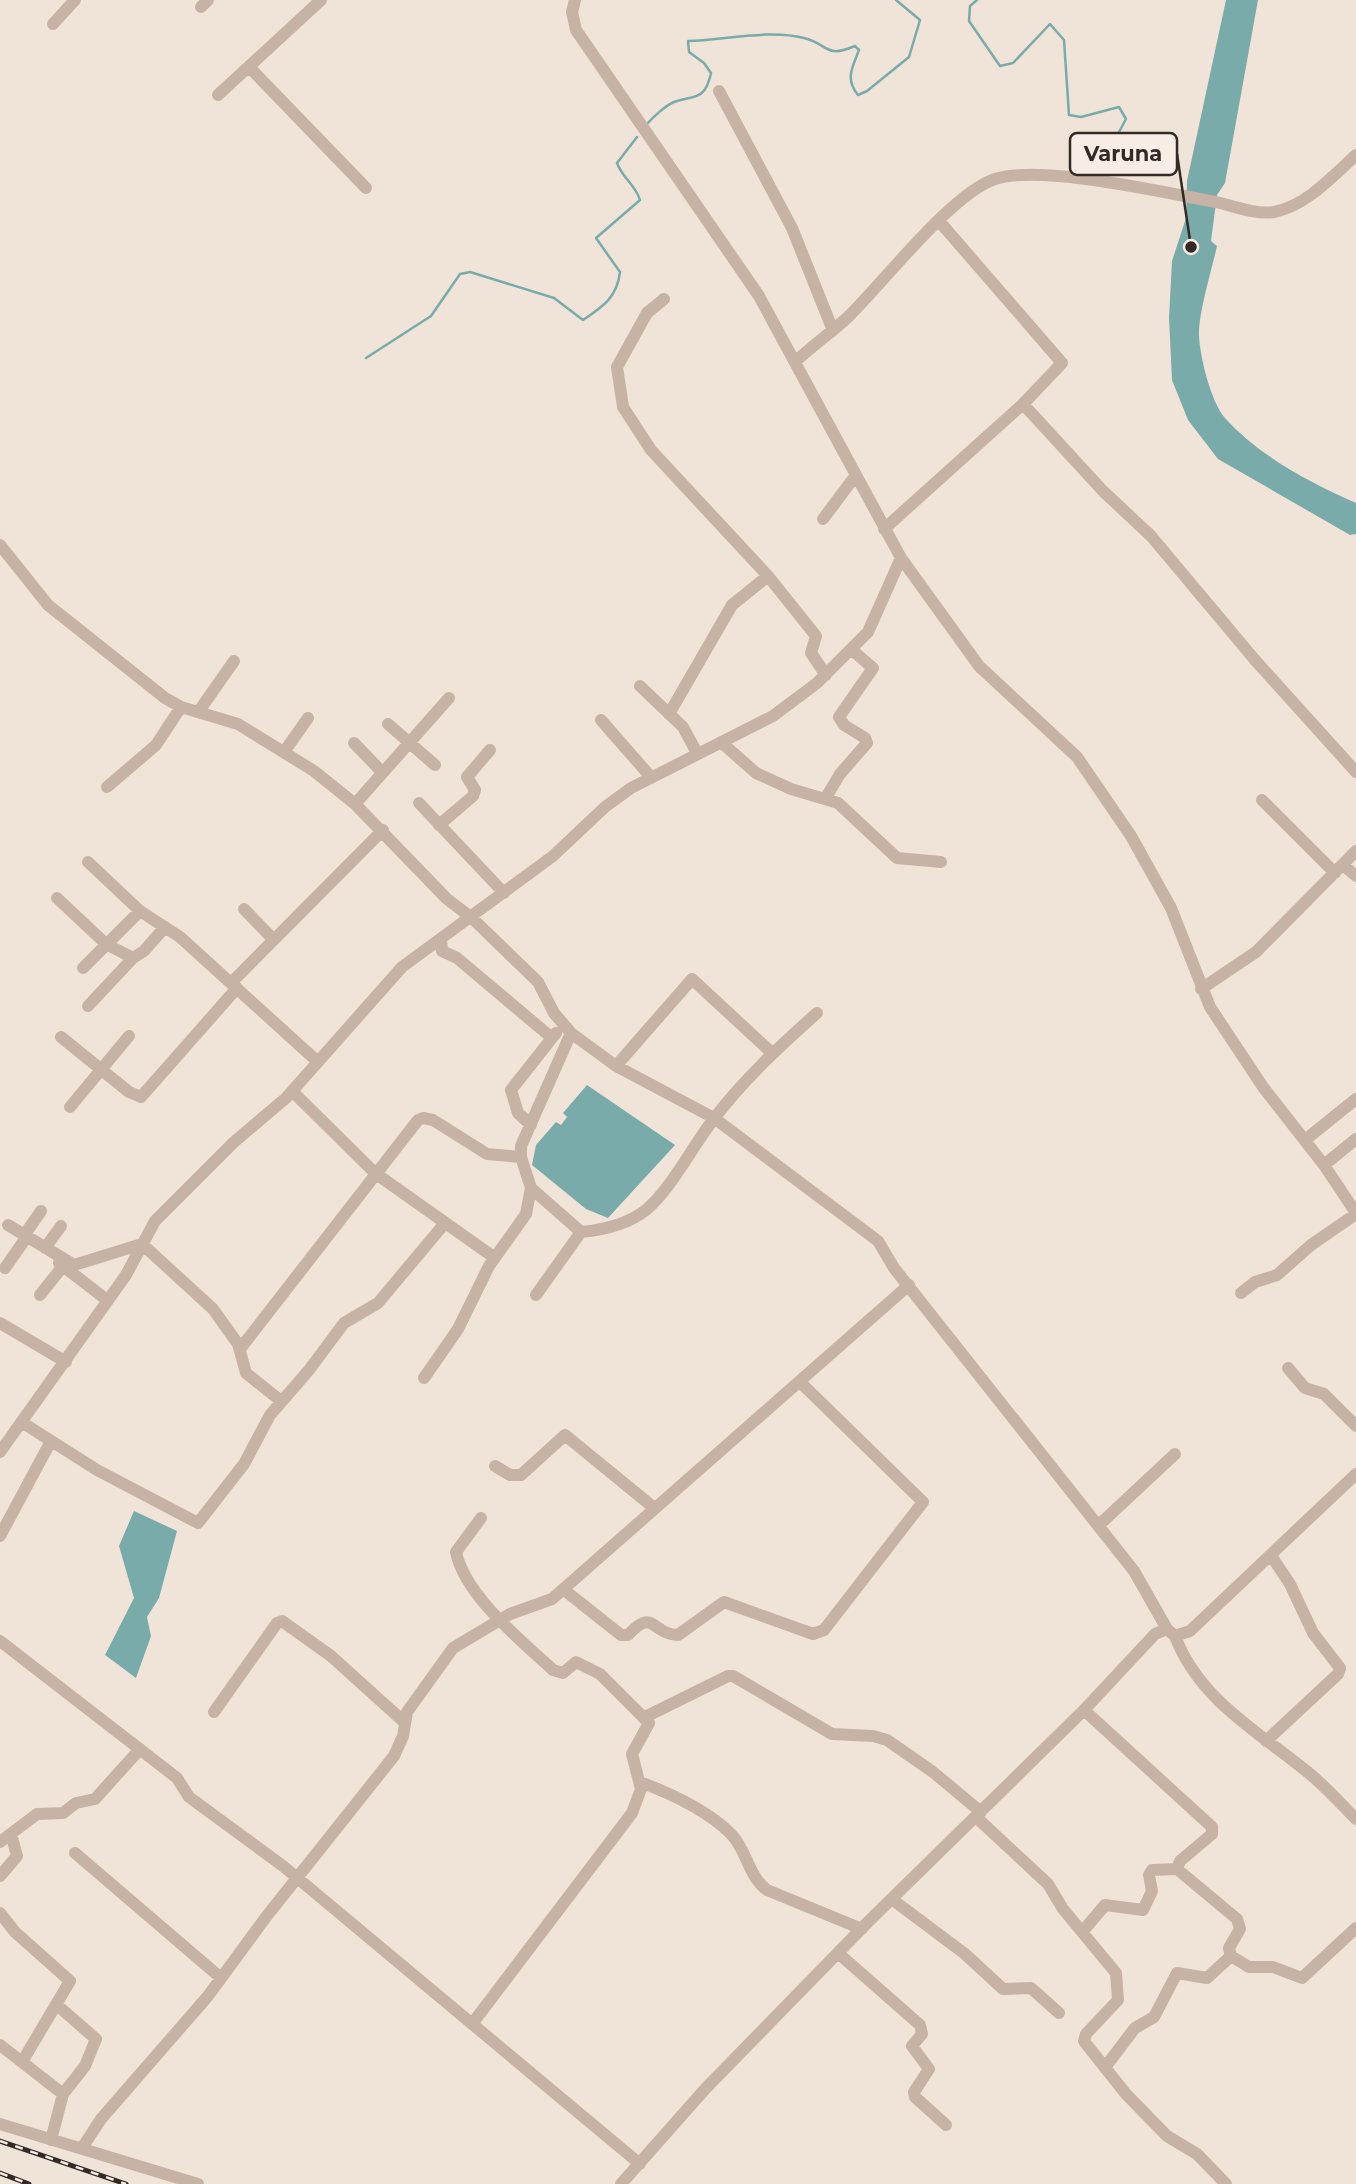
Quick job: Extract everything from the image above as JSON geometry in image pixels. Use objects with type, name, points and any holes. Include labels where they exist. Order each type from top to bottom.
[{"type":"street","points":[[53,24],[75,0]]},
{"type":"street","points":[[218,95],[321,0]]},
{"type":"street","points":[[567,0],[574,6],[582,39],[759,296],[901,558],[979,666],[1077,757],[1157,879],[1210,1007],[1263,1087],[1305,1139],[1356,1214],[1311,1245],[1277,1275],[1255,1282],[1241,1293]]},
{"type":"street","points":[[249,67],[366,188]]},
{"type":"street","points":[[719,91],[792,228],[832,328]]},
{"type":"street","points":[[796,362],[832,328],[846,319],[939,221],[977,187],[994,179],[1013,175],[1070,178],[1275,212],[1299,201],[1325,184],[1356,155]]},
{"type":"street","points":[[884,529],[1023,404],[1062,363],[939,221]]},
{"type":"street","points":[[664,299],[647,313],[619,363],[617,371],[623,407],[651,450],[768,576],[816,636],[811,653],[826,674]]},
{"type":"street","points":[[1023,404],[1103,491],[1151,536],[1255,660],[1356,772]]},
{"type":"street","points":[[823,519],[856,475]]},
{"type":"street","points":[[0,545],[48,605],[122,667],[181,707],[239,724],[284,752],[355,804],[447,899],[472,918],[538,982],[567,1029],[616,1066],[714,1118],[878,1241],[909,1285],[1145,1586],[1184,1658],[1224,1707],[1311,1774],[1356,1819]]},
{"type":"street","points":[[0,1452],[126,1275],[155,1221],[192,1182],[292,1091],[402,967],[553,856],[605,807],[650,776],[773,716],[826,674],[869,632],[901,558]]},
{"type":"street","points":[[669,714],[732,605],[768,576]]},
{"type":"street","points":[[825,799],[840,774],[867,743],[839,717],[873,668],[852,650]]},
{"type":"street","points":[[199,711],[234,662]]},
{"type":"street","points":[[640,686],[683,727],[697,753]]},
{"type":"street","points":[[355,804],[449,698]]},
{"type":"street","points":[[107,787],[156,745],[181,707]]},
{"type":"street","points":[[284,752],[308,718]]},
{"type":"street","points":[[601,720],[650,776]]},
{"type":"street","points":[[388,724],[435,765]]},
{"type":"street","points":[[722,742],[757,773],[791,789],[838,803],[897,858],[940,862]]},
{"type":"street","points":[[354,743],[382,772]]},
{"type":"street","points":[[439,825],[473,796],[475,790],[467,777],[490,750]]},
{"type":"street","points":[[1262,800],[1339,869],[1356,876]]},
{"type":"street","points":[[419,803],[504,893]]},
{"type":"street","points":[[61,1037],[133,1095],[141,1097],[272,938],[383,830]]},
{"type":"street","points":[[1201,989],[1256,952],[1356,851]]},
{"type":"street","points":[[88,862],[140,911],[165,927],[234,985],[318,1062]]},
{"type":"street","points":[[57,898],[106,944],[133,958]]},
{"type":"street","points":[[244,909],[272,938]]},
{"type":"street","points":[[83,968],[140,911]]},
{"type":"street","points":[[88,1006],[165,927]]},
{"type":"street","points":[[440,939],[442,951],[457,958],[552,1038]]},
{"type":"street","points":[[616,1066],[692,979],[772,1053]]},
{"type":"street","points":[[536,1295],[581,1233],[620,1224],[648,1208],[714,1118],[772,1053],[817,1013]]},
{"type":"street","points":[[531,1125],[519,1114],[512,1090],[552,1038],[567,1029]]},
{"type":"street","points":[[424,1378],[458,1329],[495,1258],[526,1214],[531,1188],[521,1157],[521,1146],[567,1029]]},
{"type":"street","points":[[70,1107],[129,1036]]},
{"type":"street","points":[[292,1091],[375,1173],[495,1258]]},
{"type":"street","points":[[1305,1139],[1356,1099]]},
{"type":"street","points":[[240,1349],[330,1236],[375,1173],[423,1118],[433,1120],[487,1154],[521,1157]]},
{"type":"street","points":[[1324,1165],[1356,1139]]},
{"type":"street","points":[[531,1188],[581,1233]]},
{"type":"street","points":[[5,1268],[41,1211]]},
{"type":"street","points":[[4,1222],[71,1264],[79,1265],[142,1244]]},
{"type":"street","points":[[23,1423],[97,1470],[198,1523],[244,1464],[281,1401],[309,1370],[344,1323],[378,1303],[446,1223]]},
{"type":"street","points":[[45,1248],[61,1226]]},
{"type":"street","points":[[25,1236],[107,1300]]},
{"type":"street","points":[[142,1244],[213,1309],[240,1349],[247,1373],[281,1401]]},
{"type":"street","points":[[40,1295],[63,1266]]},
{"type":"street","points":[[82,2148],[101,2119],[221,1978],[394,1756],[403,1735],[403,1721],[453,1648],[516,1611],[546,1603],[909,1285]]},
{"type":"street","points":[[0,1324],[66,1362]]},
{"type":"street","points":[[1289,1368],[1305,1388],[1324,1394],[1356,1426]]},
{"type":"street","points":[[563,1589],[621,1634],[628,1635],[640,1621],[647,1620],[670,1634],[678,1635],[724,1602],[813,1634],[824,1630],[923,1502],[800,1382]]},
{"type":"street","points":[[495,1466],[509,1475],[521,1475],[565,1435],[653,1507]]},
{"type":"street","points":[[0,1536],[51,1441]]},
{"type":"street","points":[[1098,1526],[1175,1454]]},
{"type":"street","points":[[621,2184],[706,2088],[862,1928],[1084,1710],[1155,1634],[1191,1631],[1272,1557],[1356,1474]]},
{"type":"street","points":[[472,2024],[632,1813],[640,1782],[632,1755],[647,1729],[645,1717],[600,1674],[581,1662],[572,1664],[564,1673],[553,1670],[501,1621],[472,1586],[456,1552],[481,1518]]},
{"type":"street","points":[[1266,1741],[1301,1712],[1338,1674],[1340,1668],[1313,1633],[1290,1584],[1272,1557]]},
{"type":"street","points":[[214,1712],[277,1623],[282,1620],[331,1656],[403,1721]]},
{"type":"street","points":[[0,1641],[180,1781],[189,1797],[297,1878],[640,2164]]},
{"type":"street","points":[[645,1717],[728,1676],[733,1676],[832,1734],[887,1740],[933,1772],[1042,1877],[1063,1909],[1118,1978],[1118,2000],[1084,2038],[1131,2100],[1167,2136],[1197,2154],[1226,2184]]},
{"type":"street","points":[[1084,1710],[1212,1827],[1212,1834],[1180,1861],[1177,1869]]},
{"type":"street","points":[[0,1876],[17,1856],[5,1838],[37,1814],[63,1814],[76,1803],[95,1798],[140,1749]]},
{"type":"street","points":[[640,1782],[684,1801],[731,1834],[757,1880],[767,1890],[862,1928]]},
{"type":"street","points":[[75,1853],[221,1978]]},
{"type":"street","points":[[1083,1931],[1105,1905],[1143,1910],[1152,1891],[1149,1875],[1152,1870],[1177,1869],[1237,1919],[1240,1929],[1229,1948],[1231,1956],[1249,1967],[1273,1967],[1303,1978],[1356,1928]]},
{"type":"street","points":[[893,1900],[965,1954],[997,1985],[1009,1990],[1031,1988],[1059,2013]]},
{"type":"street","points":[[0,1913],[15,1932],[70,1981],[22,2062]]},
{"type":"street","points":[[838,1954],[920,2025],[922,2034],[912,2046],[929,2069],[914,2092],[915,2097],[946,2125]]},
{"type":"street","points":[[1105,2066],[1135,2028],[1154,2017],[1177,1973],[1207,1978],[1231,1956]]},
{"type":"street","points":[[51,2140],[63,2094],[85,2066],[96,2039],[57,2005]]},
{"type":"street","points":[[0,2045],[63,2094]]},
{"type":"street","points":[[0,2123],[198,2184]]},
{"type":"water","points":[[1226,0],[1258,0],[1225,183],[1217,195],[1211,241],[1217,246],[1199,327],[1204,367],[1220,411],[1239,432],[1286,467],[1356,503],[1356,534],[1350,535],[1218,459],[1188,420],[1172,380],[1169,318],[1172,261],[1186,218],[1187,181]]},
{"type":"water","points":[[587,1085],[675,1145],[608,1218],[586,1209],[532,1165],[536,1145],[556,1122],[561,1125],[567,1117],[563,1113]]},
{"type":"water","points":[[134,1511],[177,1531],[159,1598],[147,1617],[151,1636],[136,1678],[105,1655],[134,1598],[119,1546]]},
{"type":"waterway","points":[[647,124],[671,104],[697,96],[705,89],[711,73],[704,63],[689,52],[688,41],[776,35],[804,38],[832,51],[855,46],[859,50],[851,73],[852,84],[858,95],[867,91],[909,57],[920,20],[896,0]]},
{"type":"waterway","points":[[977,0],[970,6],[969,21],[1000,66],[1013,63],[1050,24],[1064,40],[1069,115],[1081,117],[1119,107],[1126,119],[1111,147]]},
{"type":"waterway","points":[[366,358],[431,316],[460,274],[470,272],[554,298],[583,320],[597,310],[613,294],[620,272],[596,238],[640,200],[617,163],[637,137]]},
{"type":"railway","points":[[0,2141],[126,2184]]},
{"type":"railway","points":[[0,2173],[29,2184]]},
{"type":"place","name":"Varuna","points":[[1191,247]]}]
